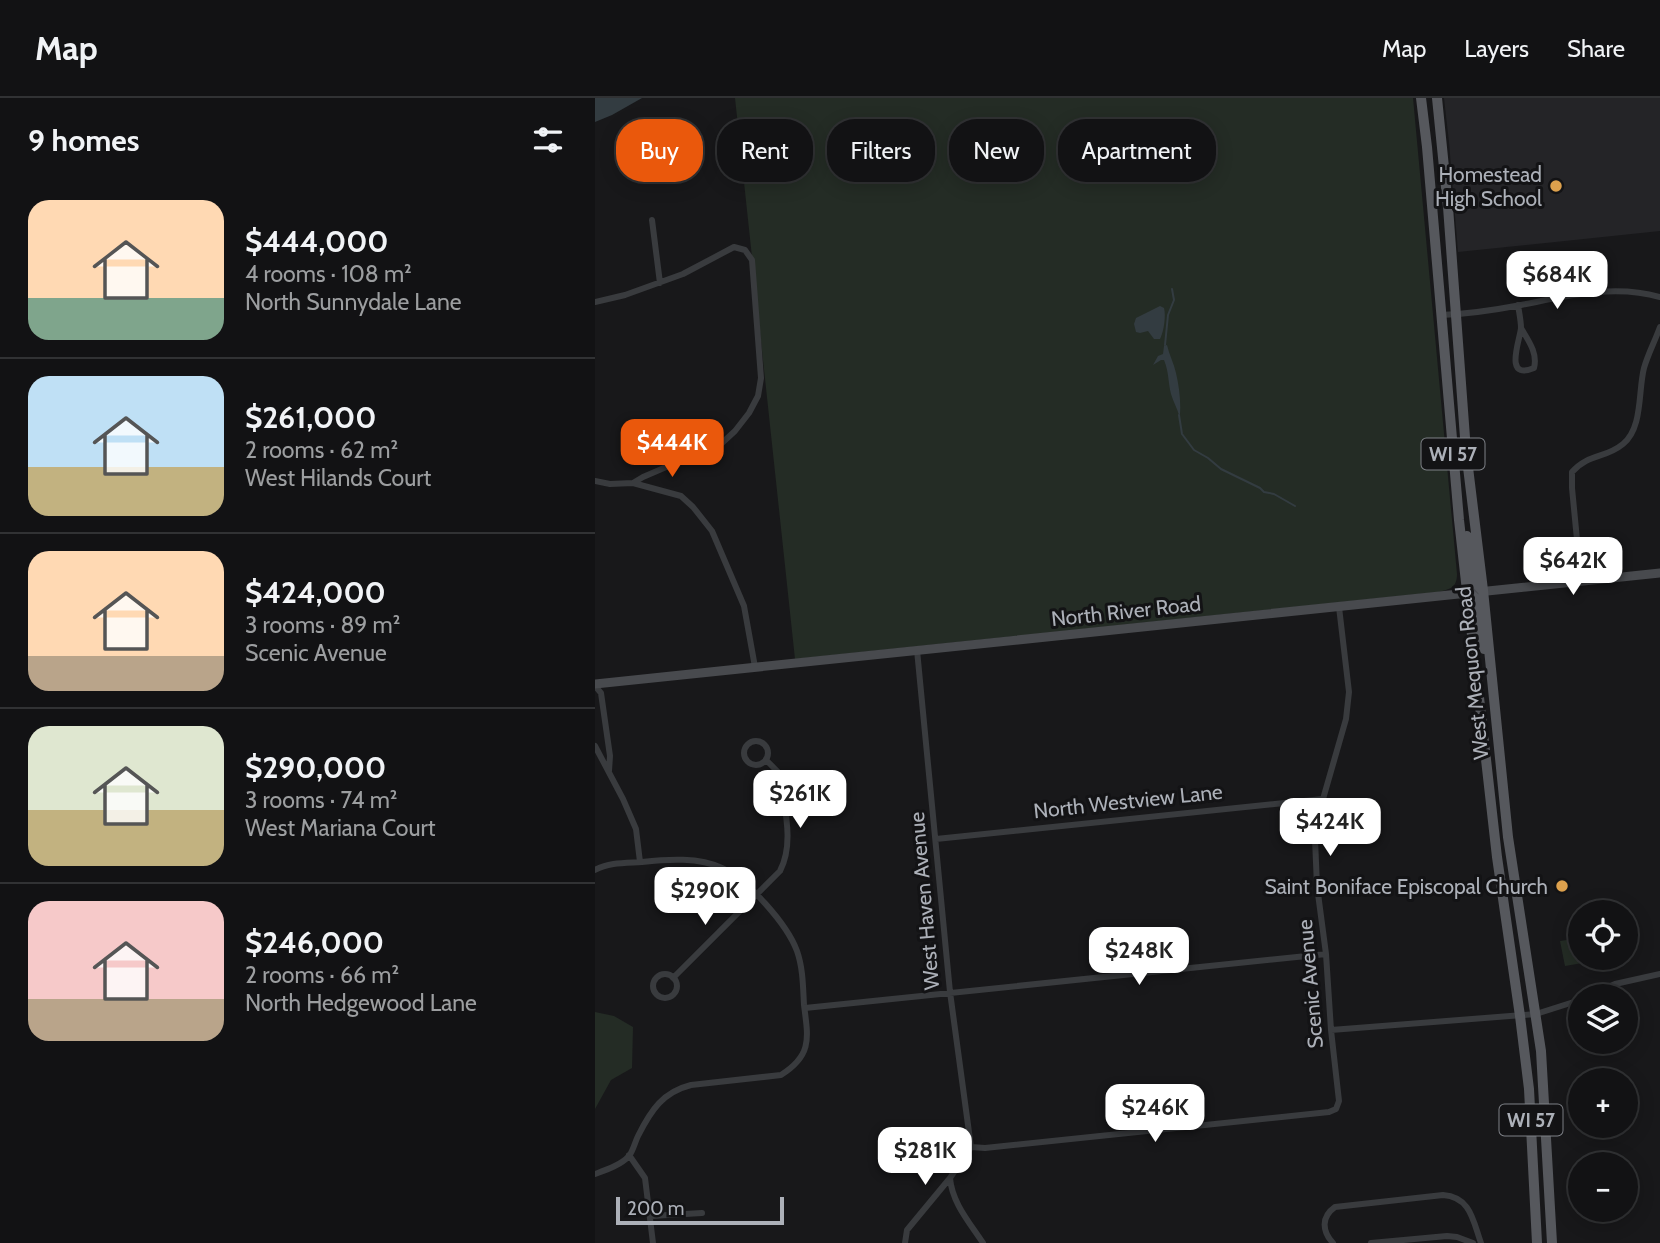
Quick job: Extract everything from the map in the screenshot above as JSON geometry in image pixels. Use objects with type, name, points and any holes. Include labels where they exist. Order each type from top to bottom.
[{"type":"main road","name":"West Mequon Road","points":[[1421,98],[1459,520],[1497,857],[1529,1089],[1537,1243]]},
{"type":"main road","name":"West Mequon Road","points":[[1437,98],[1466,451],[1510,851],[1541,1051],[1552,1243]]},
{"type":"main road","points":[[1459,520],[1467,534],[1474,581],[1483,590]]},
{"type":"main road","points":[[1468,592],[1476,600],[1483,648],[1491,669]]},
{"type":"street","points":[[652,220],[660,283]]},
{"type":"street","points":[[595,302],[625,295],[683,274],[734,247],[745,250],[752,260],[761,378],[758,396],[749,413],[722,443],[633,483]]},
{"type":"street","points":[[1441,315],[1456,315],[1580,293],[1630,292],[1649,293],[1660,297]]},
{"type":"street","points":[[1518,305],[1521,328],[1536,361],[1534,368],[1527,371],[1516,365],[1516,347],[1521,328]]},
{"type":"street","points":[[1581,581],[1572,472],[1579,463],[1604,455],[1624,444],[1634,429],[1645,366],[1660,327]]},
{"type":"street","points":[[595,481],[610,484],[633,483],[681,496],[693,507],[712,531],[742,603],[755,667]]},
{"type":"street","name":"North River Road","points":[[595,685],[1660,573]]},
{"type":"street","name":"Scenic Avenue","points":[[971,1147],[999,1147],[1336,1109],[1339,1101],[1317,886],[1315,839],[1323,799],[1346,719],[1349,692],[1339,607]]},
{"type":"street","name":"West Haven Avenue","points":[[917,650],[950,992],[971,1147]]},
{"type":"street","points":[[595,685],[601,693],[610,756],[609,773]]},
{"type":"street","points":[[595,746],[636,829],[640,862]]},
{"type":"street","points":[[673,978],[780,871],[786,860],[788,843],[782,782],[779,774],[766,760]]},
{"type":"street","name":"North Westview Lane","points":[[936,839],[1323,799]]},
{"type":"street","points":[[595,862],[604,865],[655,860],[694,861],[722,868],[742,880],[782,925],[797,952],[808,1036],[804,1050],[794,1067],[781,1074],[691,1084],[669,1093],[652,1110],[629,1156],[615,1166],[595,1174]]},
{"type":"street","points":[[595,870],[604,865]]},
{"type":"street","points":[[805,1008],[1326,954]]},
{"type":"street","points":[[1615,984],[1660,974]]},
{"type":"street","points":[[1331,1030],[1520,1016],[1568,1004]]},
{"type":"street","points":[[905,1243],[907,1230],[950,1178],[971,1147]]},
{"type":"street","points":[[629,1156],[645,1178],[653,1243]]},
{"type":"street","points":[[950,1178],[955,1200],[983,1243]]},
{"type":"street","points":[[1333,1243],[1326,1234],[1324,1219],[1335,1207],[1443,1195],[1461,1200],[1468,1207],[1481,1243]]},
{"type":"street","points":[[650,1216],[702,1213]]},
{"type":"street","points":[[1371,1243],[1447,1236],[1472,1243]]},
{"type":"shaded area","points":[[595,98],[642,98],[595,122]]},
{"type":"shaded area","points":[[735,98],[1413,98],[1457,574],[1454,585],[1438,592],[795,659],[744,182],[813,182],[813,119],[737,119]]},
{"type":"shaded area","name":"Homestead High School","points":[[1444,98],[1660,98],[1660,231],[1458,252]]},
{"type":"shaded area","points":[[1160,306],[1164,308],[1165,315],[1160,339],[1154,339],[1148,331],[1136,332],[1136,318]]},
{"type":"shaded area","points":[[1167,345],[1178,383],[1179,415],[1171,394],[1164,360],[1153,365]]},
{"type":"shaded area","points":[[1568,940],[1568,965],[1565,966],[1560,941]]},
{"type":"shaded area","points":[[595,1012],[614,1016],[633,1027],[632,1068],[611,1080],[595,1109]]},
{"type":"waterway","points":[[1165,345],[1168,315],[1174,300],[1172,289]]},
{"type":"waterway","points":[[1179,415],[1182,434],[1194,450],[1221,469],[1295,506]]},
{"type":"place","name":"Homestead High School","points":[[1556,186]]},
{"type":"place","name":"Saint Boniface Episcopal Church","points":[[1562,886]]}]
